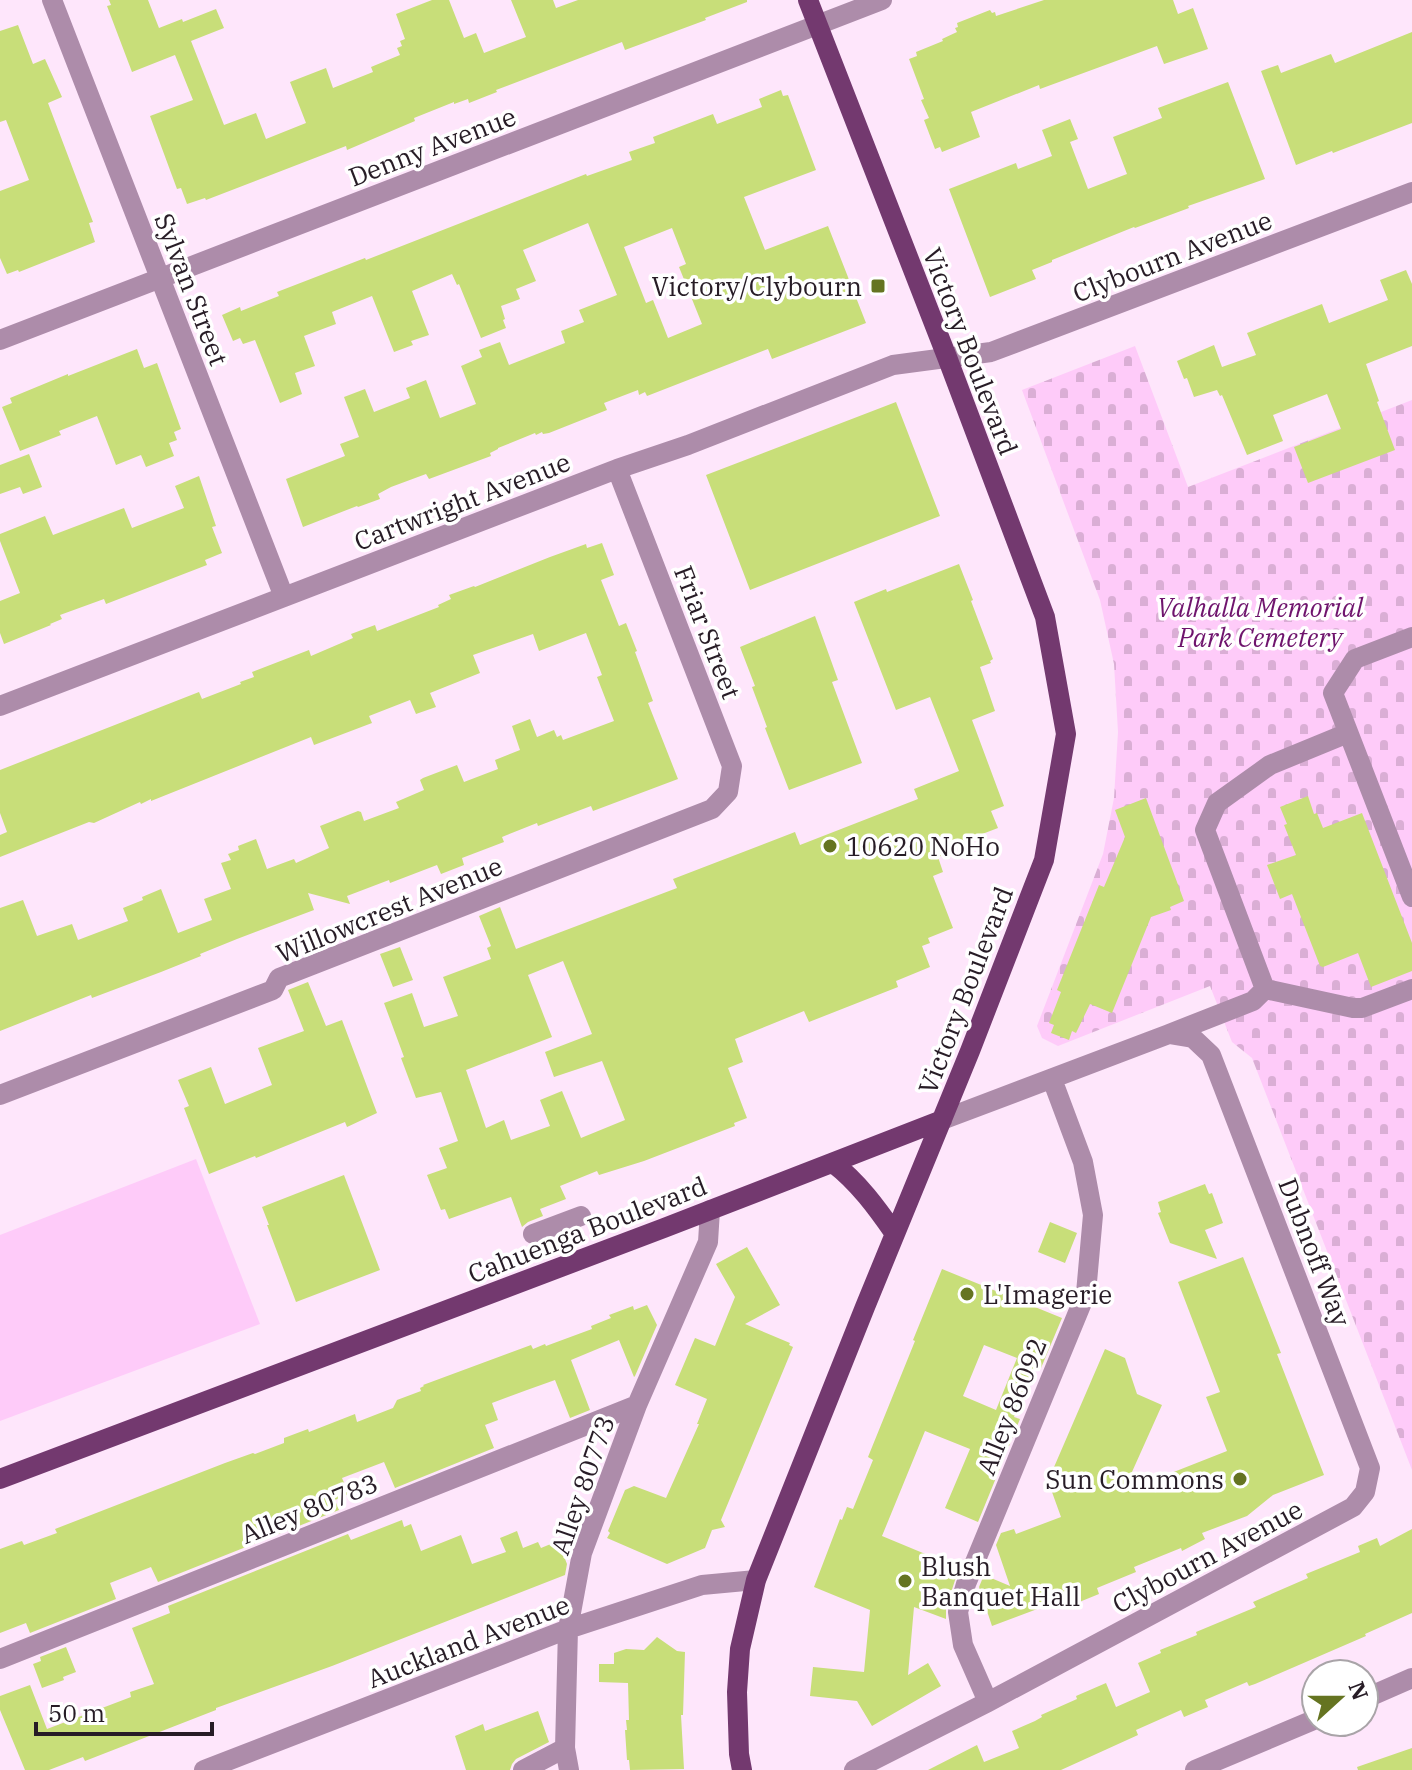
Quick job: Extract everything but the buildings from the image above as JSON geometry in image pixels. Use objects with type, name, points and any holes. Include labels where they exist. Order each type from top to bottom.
[{"type":"main road","name":"Victory Boulevard","points":[[742,1770],[737,1692],[740,1649],[756,1580],[1044,860],[1066,734],[1045,617],[808,0]]},
{"type":"main road","name":"Cahuenga Boulevard","points":[[0,1479],[942,1120]]},
{"type":"main road","points":[[833,1163],[872,1202],[895,1234]]},
{"type":"street","name":"Sylvan Street","points":[[52,0],[284,597]]},
{"type":"street","name":"Denny Avenue","points":[[0,340],[882,0]]},
{"type":"street","name":"Clybourn Avenue","points":[[947,357],[991,352],[1412,192]]},
{"type":"street","name":"Cartwright Avenue","points":[[0,706],[893,365],[947,357]]},
{"type":"street","name":"Friar Street","points":[[617,469],[732,766],[728,792],[712,809]]},
{"type":"street","points":[[1412,637],[1355,659],[1333,693],[1412,897]]},
{"type":"street","points":[[1348,733],[1270,765],[1217,803],[1205,830],[1265,989],[1353,1008],[1362,1008],[1412,989]]},
{"type":"street","name":"Willowcrest Avenue","points":[[0,1095],[273,990],[279,978],[712,809]]},
{"type":"street","name":"Cahuenga Boulevard","points":[[942,1120],[1253,1001],[1265,989]]},
{"type":"street","name":"Dubnoff Way","points":[[1169,1034],[1193,1038],[1211,1055],[1370,1468],[1365,1492]]},
{"type":"street","name":"Alley 86092","points":[[988,1702],[963,1645],[958,1612],[966,1584],[1086,1293],[1093,1215],[1083,1162],[1052,1079]]},
{"type":"street","name":"Alley 80773","points":[[569,1770],[565,1748],[568,1629],[582,1553],[637,1405],[708,1242],[710,1210]]},
{"type":"street","points":[[533,1234],[581,1216]]},
{"type":"street","name":"Alley 80783","points":[[0,1659],[637,1405]]},
{"type":"street","name":"Clybourn Avenue","points":[[854,1770],[1353,1507],[1365,1492]]},
{"type":"street","name":"Auckland Avenue","points":[[204,1770],[568,1629],[702,1585],[756,1580]]},
{"type":"street","points":[[1380,1692],[1412,1678]]},
{"type":"street","points":[[1195,1770],[1300,1726]]},
{"type":"street","points":[[523,1770],[565,1748]]},
{"type":"green space","name":"Valhalla Memorial Park Cemetery","points":[[1135,346],[1188,487],[1412,400],[1412,1470],[1252,1058],[1232,1042],[1210,986],[1058,1046],[1042,1038],[1037,1026],[1103,854],[1114,798],[1118,732],[1114,664],[1100,600],[1022,390]]},
{"type":"green space","points":[[196,1159],[260,1324],[0,1421],[0,1235]]},
{"type":"place","name":"Victory/Clybourn","points":[[878,286]]},
{"type":"place","name":"10620 NoHo","points":[[830,846]]},
{"type":"place","name":"L'Imagerie","points":[[967,1294]]},
{"type":"place","name":"Sun Commons","points":[[1240,1479]]},
{"type":"place","name":"Blush Banquet Hall","points":[[905,1581]]}]
